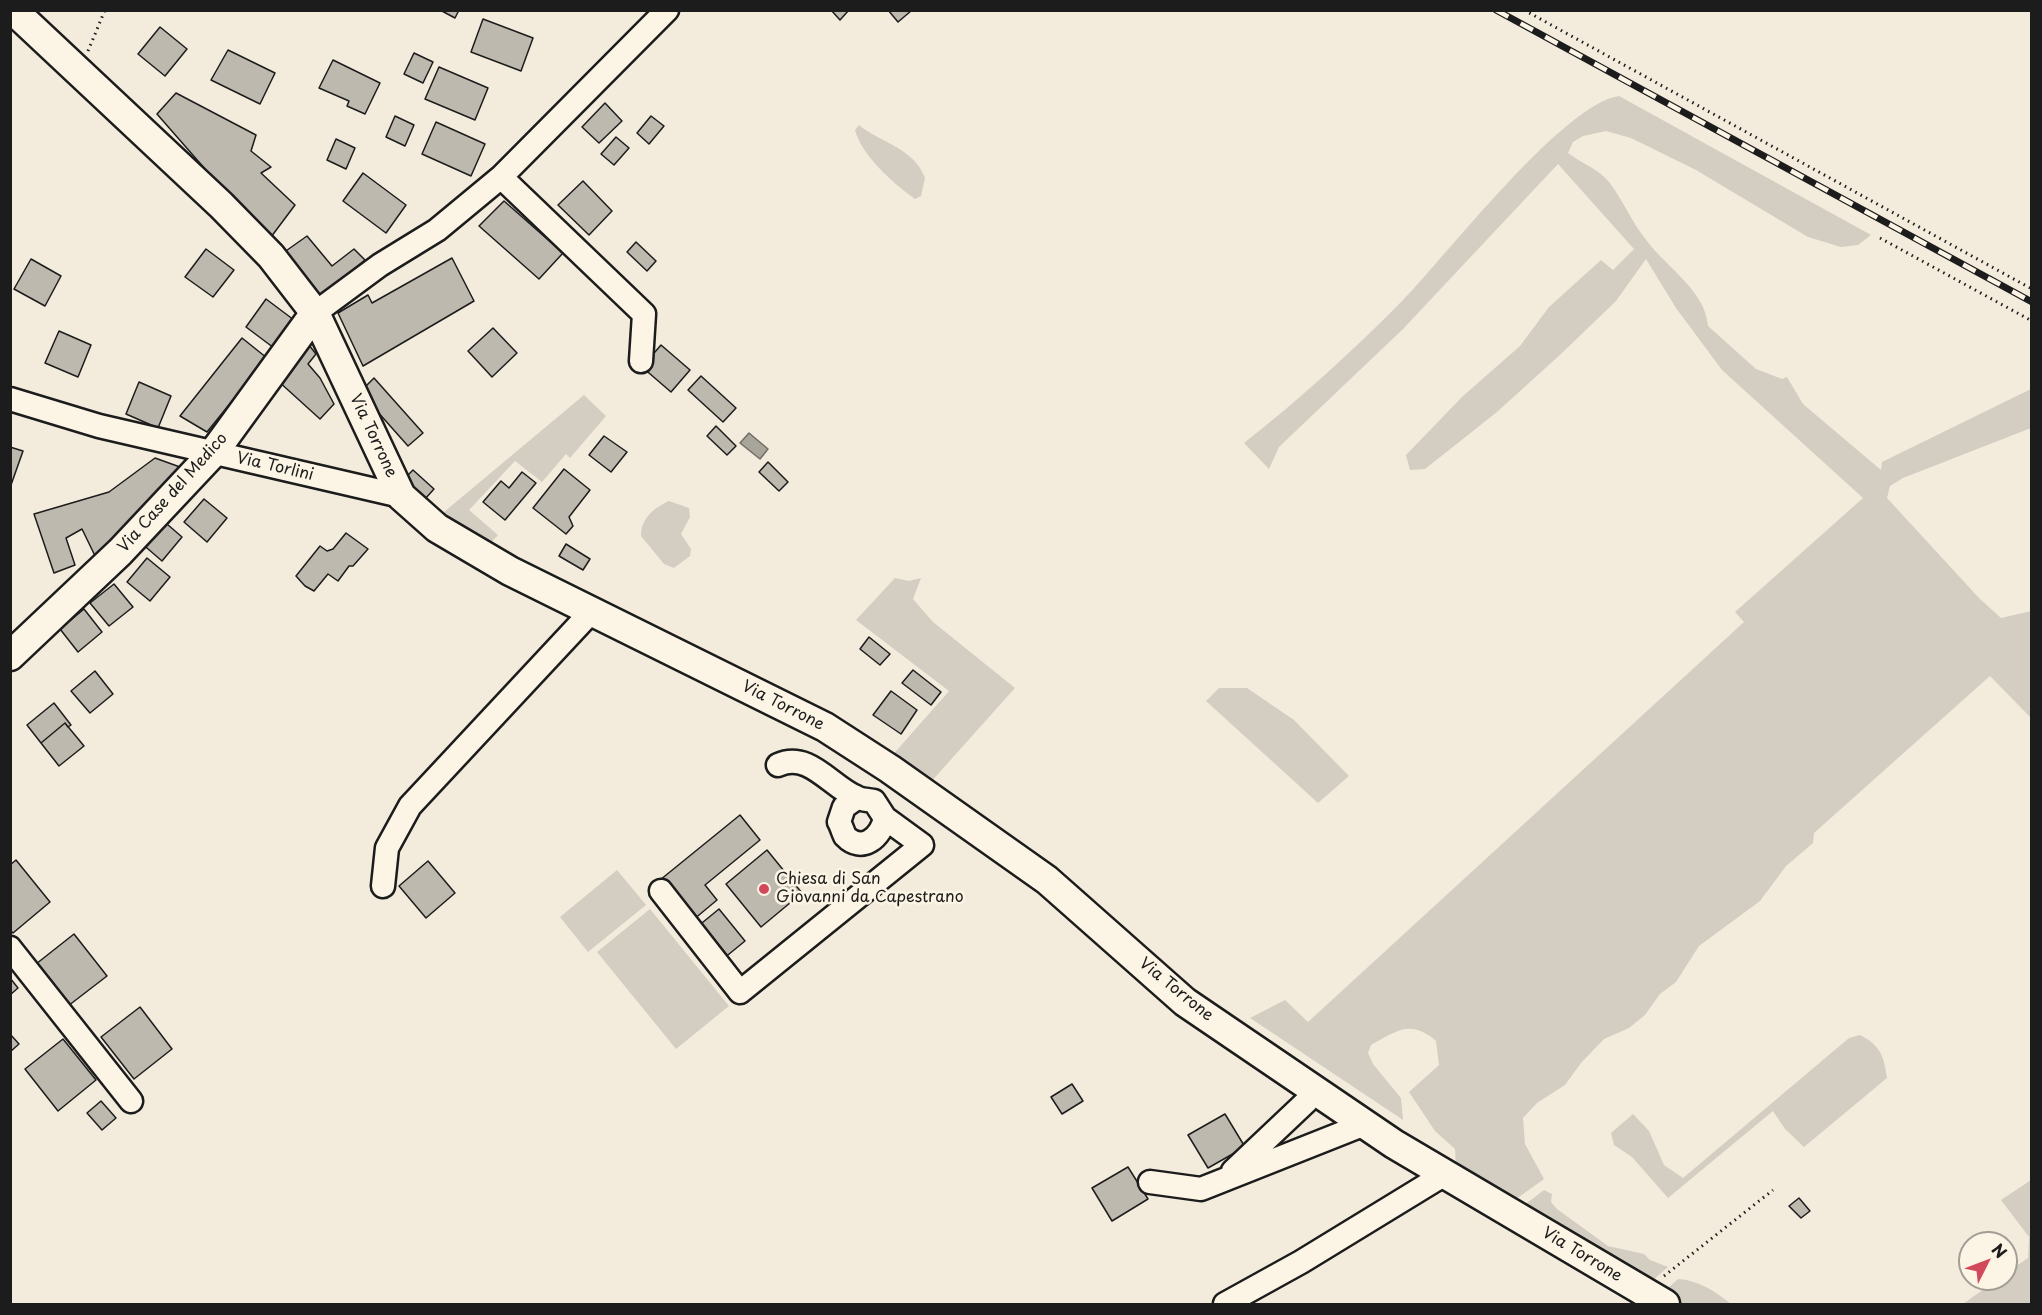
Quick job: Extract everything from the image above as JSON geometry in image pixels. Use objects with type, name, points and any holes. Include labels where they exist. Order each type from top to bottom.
[{"type":"main road","name":"Via Torrone","points":[[14,10],[229,213],[271,256],[315,313],[401,496],[437,528],[510,571],[825,727],[891,769],[1047,880],[1185,1002],[1365,1124],[1654,1298]]},
{"type":"main road","name":"Via Case del Medico","points":[[10,656],[120,552],[214,453],[315,313]]},
{"type":"street","points":[[315,313],[380,265],[437,230],[501,177],[667,10]]},
{"type":"street","points":[[501,177],[644,314],[641,360]]},
{"type":"street","name":"Via Torlini","points":[[10,399],[99,426],[401,496]]},
{"type":"street","points":[[383,886],[387,848],[410,806],[592,611]]},
{"type":"street","points":[[661,891],[740,992],[922,845],[872,806],[803,762],[786,762],[778,765]]},
{"type":"street","points":[[872,806],[844,807],[839,822],[839,842],[872,841],[882,832],[872,806],[891,769]]},
{"type":"street","points":[[10,948],[131,1101]]},
{"type":"street","points":[[1223,1180],[1307,1101],[1314,1089]]},
{"type":"street","points":[[1150,1182],[1201,1189],[1365,1124]]},
{"type":"street","points":[[1226,1305],[1445,1174]]},
{"type":"path","points":[[76,70],[94,41],[105,10]]},
{"type":"path","points":[[1524,10],[2031,289]]},
{"type":"path","points":[[1880,238],[2031,321]]},
{"type":"path","points":[[1654,1298],[1773,1190]]},
{"type":"shaded area","points":[[1619,96],[1871,235],[1858,245],[1841,247],[1808,237],[1696,170],[1631,138],[1606,131],[1583,136],[1573,142],[1568,153],[1605,177],[1647,241],[1693,290],[1705,313],[1708,326],[1756,369],[1782,379],[1787,377],[1803,404],[1881,470],[1882,462],[2031,389],[2031,428],[1903,478],[1890,486],[1887,498],[1979,598],[2001,618],[2031,611],[2031,718],[1990,676],[1814,833],[1813,843],[1786,866],[1760,901],[1699,946],[1676,982],[1660,994],[1645,1015],[1629,1028],[1604,1039],[1581,1063],[1565,1085],[1537,1103],[1523,1118],[1525,1144],[1544,1179],[1512,1202],[1456,1167],[1455,1149],[1435,1131],[1409,1092],[1439,1065],[1436,1041],[1427,1034],[1411,1029],[1396,1032],[1371,1045],[1368,1053],[1373,1064],[1401,1098],[1403,1120],[1250,1018],[1285,1000],[1308,1022],[1744,622],[1735,612],[1863,498],[1722,370],[1676,308],[1646,259],[1616,301],[1497,412],[1425,469],[1410,470],[1406,455],[1463,396],[1520,346],[1549,307],[1601,260],[1613,270],[1634,249],[1558,164],[1403,329],[1279,447],[1269,469],[1244,443],[1306,392],[1384,319],[1423,279],[1506,184],[1538,152],[1595,105]]},
{"type":"shaded area","points":[[859,125],[905,153],[920,168],[925,178],[921,196],[915,199],[888,177],[871,159],[855,130]]},
{"type":"shaded area","points":[[584,395],[606,416],[570,458],[566,454],[542,482],[515,461],[469,510],[498,535],[485,549],[438,517]]},
{"type":"shaded area","points":[[749,433],[768,449],[760,459],[740,443]]},
{"type":"shaded area","points":[[669,501],[689,508],[690,517],[681,534],[691,549],[690,556],[674,568],[664,564],[641,536],[643,524],[649,514]]},
{"type":"shaded area","points":[[895,578],[909,581],[921,578],[913,599],[933,622],[1015,688],[929,784],[890,758],[949,691],[856,620]]},
{"type":"shaded area","points":[[1219,688],[1247,688],[1294,720],[1349,776],[1318,803],[1206,701]]},
{"type":"shaded area","points":[[617,870],[646,905],[588,952],[560,917]]},
{"type":"shaded area","points":[[650,909],[729,1006],[676,1049],[597,952]]},
{"type":"shaded area","points":[[1860,1035],[1877,1047],[1887,1078],[1804,1147],[1785,1129],[1773,1111],[1668,1198],[1632,1157],[1614,1145],[1611,1133],[1633,1114],[1649,1131],[1664,1165],[1683,1178],[1849,1038]]},
{"type":"shaded area","points":[[2031,1180],[2031,1304],[1963,1304],[1981,1291],[2018,1291],[2018,1265],[2028,1258],[2029,1237],[2001,1200]]},
{"type":"shaded area","points":[[1544,1190],[1552,1194],[1551,1202],[1557,1209],[1608,1246],[1644,1254],[1650,1260],[1668,1267],[1646,1286],[1519,1209]]},
{"type":"shaded area","points":[[1678,1279],[1700,1284],[1731,1304],[1678,1304],[1661,1294]]},
{"type":"building","points":[[440,10],[459,10],[455,18]]},
{"type":"building","points":[[831,10],[849,10],[840,20]]},
{"type":"building","points":[[888,10],[910,10],[911,11],[898,22]]},
{"type":"building","points":[[483,19],[533,38],[521,71],[471,52]]},
{"type":"building","points":[[160,27],[187,49],[165,76],[138,54]]},
{"type":"building","points":[[228,50],[275,73],[260,104],[211,80]]},
{"type":"building","points":[[414,53],[433,62],[423,83],[404,74]]},
{"type":"building","points":[[333,60],[380,83],[365,114],[347,106],[349,101],[319,88]]},
{"type":"building","points":[[439,67],[488,88],[475,120],[425,99]]},
{"type":"building","points":[[176,93],[256,135],[251,151],[271,167],[261,173],[295,205],[268,241],[157,114]]},
{"type":"building","points":[[605,103],[622,121],[599,143],[582,127]]},
{"type":"building","points":[[395,116],[414,125],[405,146],[386,137]]},
{"type":"building","points":[[651,116],[664,126],[649,144],[637,133]]},
{"type":"building","points":[[436,122],[485,144],[471,176],[422,154]]},
{"type":"building","points":[[616,137],[629,148],[614,165],[601,154]]},
{"type":"building","points":[[336,139],[355,148],[346,169],[327,160]]},
{"type":"building","points":[[363,173],[406,205],[386,233],[343,201]]},
{"type":"building","points":[[583,181],[612,211],[589,235],[558,205]]},
{"type":"building","points":[[504,201],[563,253],[539,279],[479,226]]},
{"type":"building","points":[[307,236],[332,266],[354,249],[365,260],[319,298],[283,253]]},
{"type":"building","points":[[636,242],[656,261],[647,271],[627,252]]},
{"type":"building","points":[[206,249],[234,270],[213,297],[185,277]]},
{"type":"building","points":[[452,258],[474,301],[363,366],[338,313],[368,295],[372,303]]},
{"type":"building","points":[[31,259],[61,276],[45,306],[14,289]]},
{"type":"building","points":[[266,299],[294,320],[274,348],[246,327]]},
{"type":"building","points":[[493,328],[517,353],[492,377],[468,351]]},
{"type":"building","points":[[59,331],[91,345],[78,377],[45,363]]},
{"type":"building","points":[[242,338],[267,358],[207,432],[180,416]]},
{"type":"building","points":[[305,340],[316,354],[308,364],[320,378],[334,404],[320,419],[277,380]]},
{"type":"building","points":[[661,345],[690,370],[671,392],[642,367]]},
{"type":"building","points":[[701,376],[736,408],[723,422],[688,390]]},
{"type":"building","points":[[374,378],[423,433],[408,446],[360,392]]},
{"type":"building","points":[[139,382],[171,396],[158,428],[126,414]]},
{"type":"building","points":[[716,426],[736,446],[727,455],[707,436]]},
{"type":"building","points":[[604,436],[627,452],[611,472],[589,455]]},
{"type":"building","points":[[10,447],[23,451],[11,485],[10,485]]},
{"type":"building","points":[[155,458],[180,467],[98,562],[82,529],[66,538],[75,565],[54,573],[34,514],[109,492]]},
{"type":"building","points":[[768,462],[788,482],[779,491],[759,472]]},
{"type":"building","points":[[564,469],[590,490],[569,517],[573,526],[566,534],[533,508]]},
{"type":"building","points":[[413,470],[434,489],[425,499],[404,479]]},
{"type":"building","points":[[522,472],[536,483],[505,520],[483,502],[501,481],[509,488]]},
{"type":"building","points":[[204,499],[227,518],[207,542],[184,522]]},
{"type":"building","points":[[160,518],[182,537],[162,561],[140,542]]},
{"type":"building","points":[[346,533],[368,549],[353,566],[349,566],[338,581],[328,574],[314,591],[305,586],[296,576],[320,546],[327,551],[333,549]]},
{"type":"building","points":[[566,544],[590,559],[583,570],[559,556]]},
{"type":"building","points":[[147,558],[170,577],[150,601],[127,582]]},
{"type":"building","points":[[114,584],[133,607],[109,626],[90,603]]},
{"type":"building","points":[[84,609],[102,632],[78,652],[60,629]]},
{"type":"building","points":[[869,637],[890,654],[880,665],[860,649]]},
{"type":"building","points":[[913,670],[941,692],[931,705],[902,683]]},
{"type":"building","points":[[95,671],[113,694],[90,713],[71,691]]},
{"type":"building","points":[[891,691],[917,710],[901,734],[873,715]]},
{"type":"building","points":[[54,703],[71,725],[68,727],[65,723],[41,743],[27,725]]},
{"type":"building","points":[[65,723],[84,746],[59,766],[41,743]]},
{"type":"building","points":[[740,815],[760,840],[705,885],[717,900],[693,920],[660,880]]},
{"type":"building","name":"Chiesa di San Giovanni da Capestrano","points":[[767,850],[802,893],[761,927],[726,884]]},
{"type":"building","points":[[16,860],[50,902],[13,933],[10,930],[10,865]]},
{"type":"building","points":[[428,861],[455,893],[426,918],[399,886]]},
{"type":"building","points":[[719,909],[745,941],[723,959],[697,927]]},
{"type":"building","points":[[74,934],[107,976],[68,1006],[36,964]]},
{"type":"building","points":[[10,978],[18,988],[10,995]]},
{"type":"building","points":[[140,1007],[172,1049],[134,1079],[101,1037]]},
{"type":"building","points":[[10,1034],[19,1044],[10,1052]]},
{"type":"building","points":[[63,1039],[96,1080],[58,1111],[25,1069]]},
{"type":"building","points":[[1072,1084],[1083,1101],[1062,1114],[1051,1097]]},
{"type":"building","points":[[101,1101],[116,1118],[102,1130],[87,1113]]},
{"type":"building","points":[[1225,1114],[1245,1147],[1208,1168],[1188,1135]]},
{"type":"building","points":[[1128,1167],[1148,1199],[1112,1221],[1092,1188]]},
{"type":"building","points":[[1799,1198],[1810,1211],[1801,1218],[1789,1206]]},
{"type":"railway","points":[[1496,10],[2032,302]]},
{"type":"place","name":"Chiesa di San Giovanni da Capestrano","points":[[764,889]]}]
